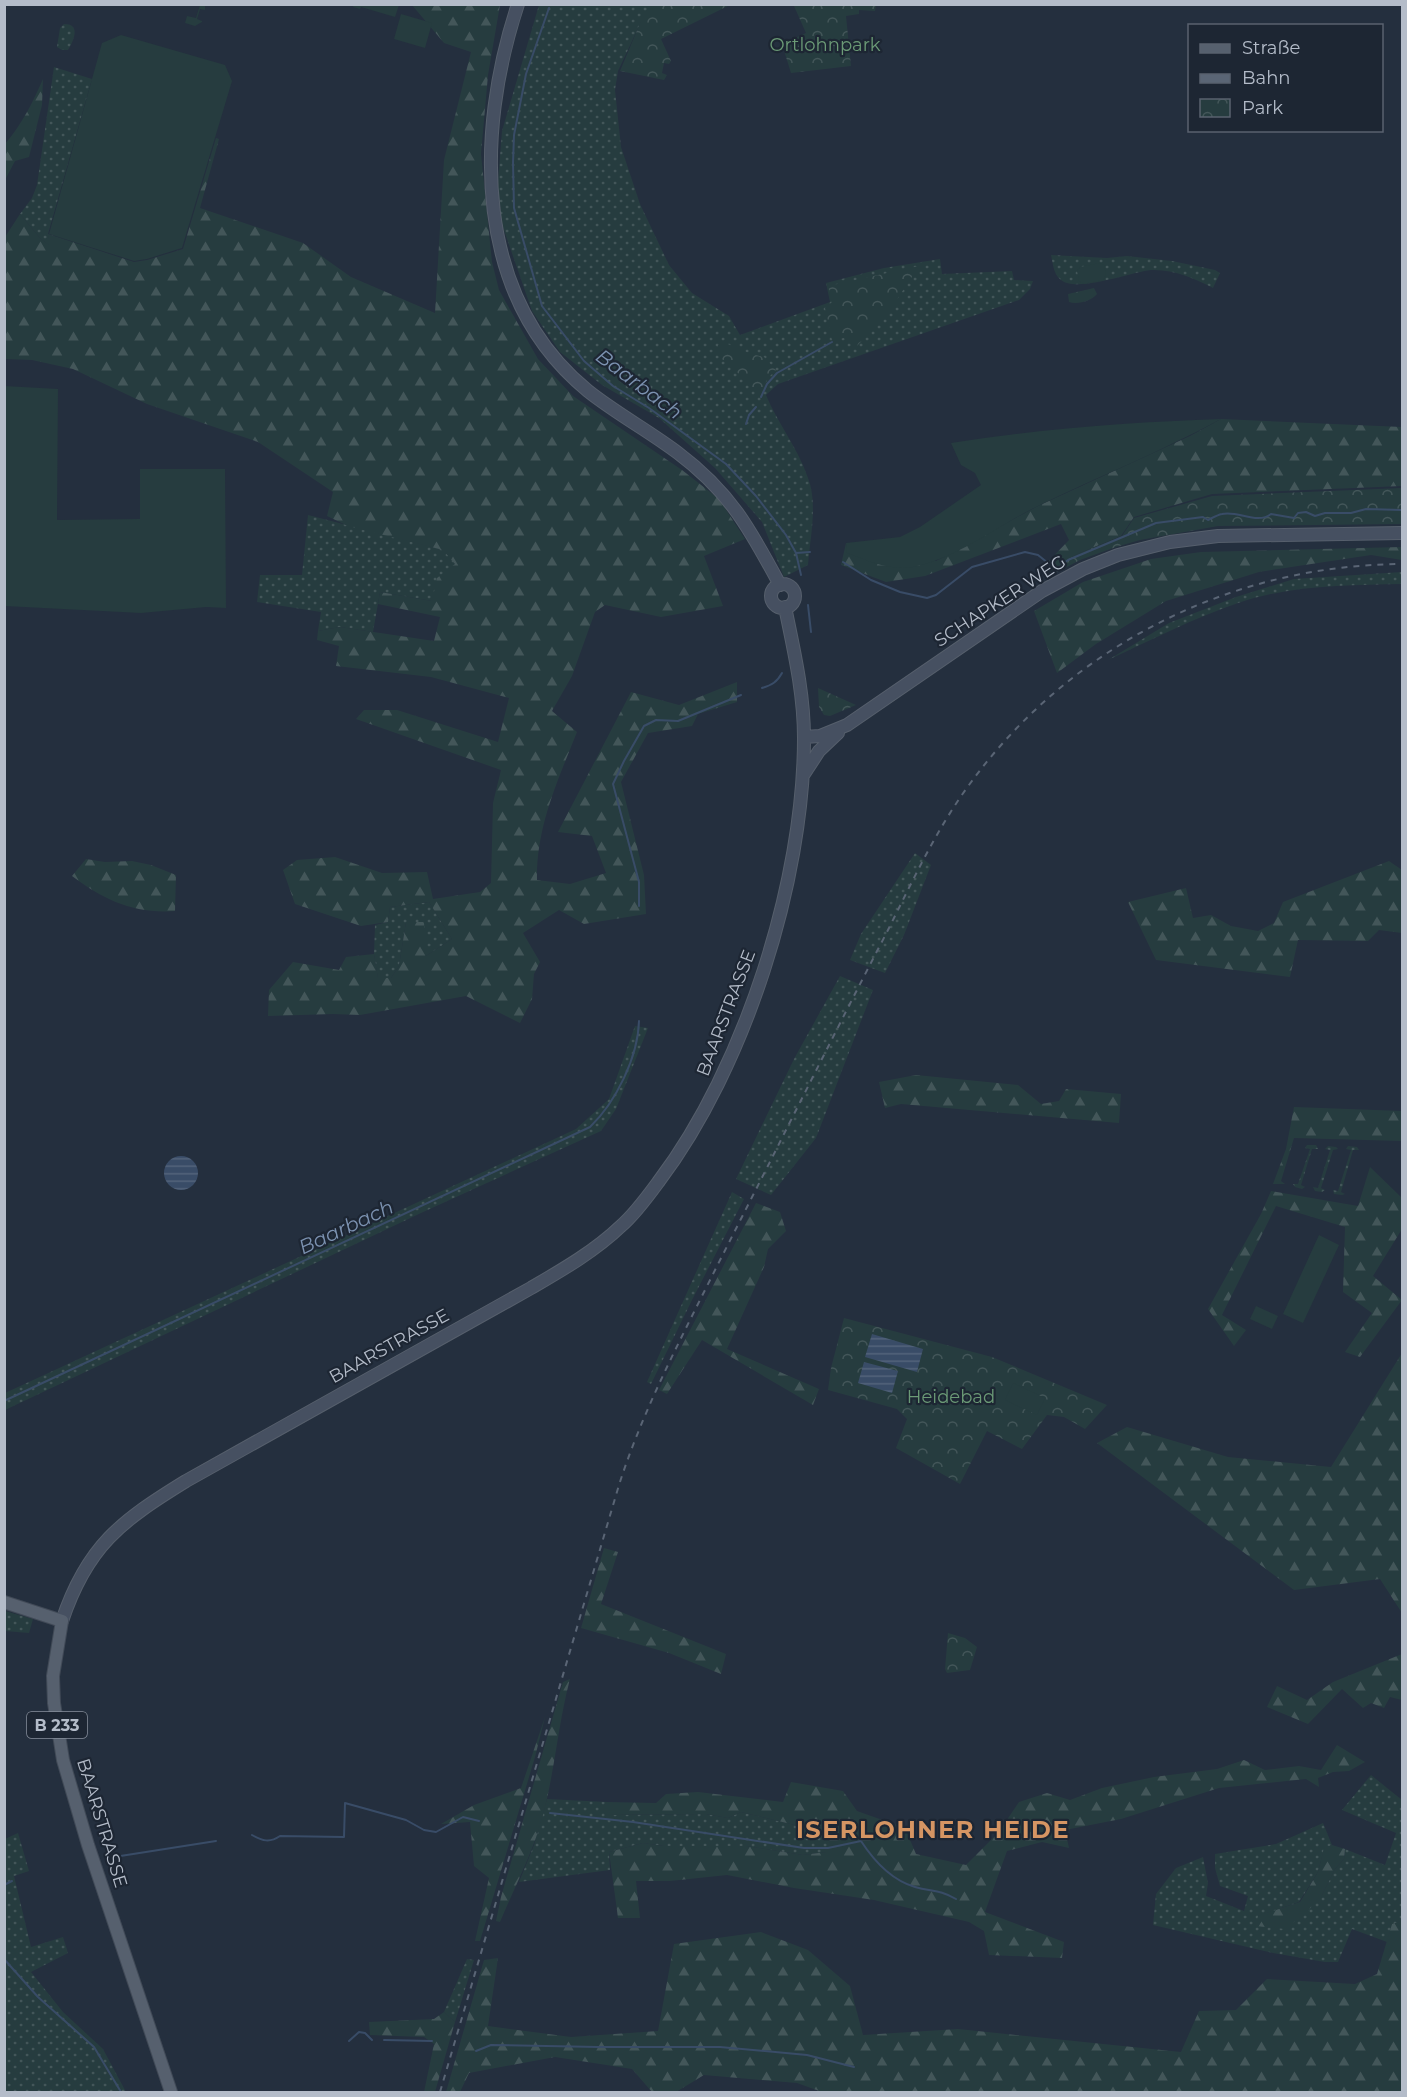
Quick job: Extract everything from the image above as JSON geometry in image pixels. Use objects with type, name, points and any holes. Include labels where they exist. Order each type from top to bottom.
[{"type":"main road","name":"BAARSTRASSE","points":[[171,2092],[90,1852],[63,1760],[54,1703],[53,1676],[62,1621],[83,1571],[98,1549],[122,1525],[159,1497],[554,1275],[622,1226],[658,1182],[689,1138],[715,1090],[742,1029],[773,939],[788,878],[800,807],[804,737],[801,689],[786,607],[775,605],[771,598],[772,591],[780,585],[745,521],[698,468],[678,452],[611,408],[573,378],[540,338],[518,301],[505,267],[494,221],[491,185],[492,131],[498,81],[508,33],[518,4]]},
{"type":"main road","name":"SCHAPKER WEG","points":[[803,775],[819,751],[847,725],[1042,591],[1083,569],[1118,555],[1170,542],[1218,536],[1402,533]]},
{"type":"main road","name":"SCHAPKER WEG","points":[[804,737],[820,736],[847,725]]},
{"type":"main road","points":[[4,1602],[62,1621]]},
{"type":"green space","points":[[354,4],[399,5],[395,17],[361,7],[360,9],[353,7]]},
{"type":"green space","name":"Ortlohnpark","points":[[658,4],[730,5],[661,39],[671,61],[669,64],[664,63],[662,73],[667,75],[664,80],[620,71],[641,21]]},
{"type":"green space","name":"Ortlohnpark","points":[[797,4],[876,5],[875,11],[859,10],[859,14],[846,16],[851,66],[791,73],[782,44],[806,33],[794,6]]},
{"type":"green space","points":[[200,5],[205,5],[205,10],[200,9],[197,19],[202,22],[195,26],[185,23],[187,16],[196,18]]},
{"type":"green space","points":[[412,5],[500,5],[488,75],[481,154],[492,262],[499,290],[538,359],[573,396],[682,470],[719,499],[745,539],[704,556],[723,606],[661,617],[605,605],[595,612],[572,676],[552,711],[577,732],[544,823],[537,880],[570,884],[606,873],[592,836],[558,832],[631,692],[679,705],[737,682],[737,702],[698,714],[692,726],[648,733],[621,782],[644,875],[646,914],[584,924],[559,910],[523,933],[540,962],[534,974],[532,999],[520,1023],[466,996],[360,1015],[268,1016],[269,990],[293,962],[339,970],[346,957],[374,954],[378,978],[391,978],[399,966],[406,922],[424,922],[426,956],[452,939],[429,902],[390,907],[388,922],[361,926],[295,904],[283,870],[297,860],[335,857],[382,873],[427,872],[433,899],[480,892],[491,883],[493,803],[501,770],[356,719],[364,710],[397,710],[498,742],[509,698],[431,677],[336,666],[339,646],[317,640],[318,631],[340,627],[434,641],[440,617],[378,604],[380,592],[432,601],[437,578],[455,564],[443,550],[348,526],[327,516],[333,492],[258,442],[147,404],[73,369],[32,360],[5,359],[5,237],[20,214],[49,245],[48,234],[134,262],[183,249],[216,138],[219,139],[200,208],[303,243],[351,277],[435,313],[444,160],[471,52],[444,43]]},
{"type":"green space","points":[[539,5],[658,5],[641,22],[618,71],[615,90],[621,147],[640,204],[669,265],[692,293],[729,316],[740,335],[830,302],[826,283],[884,268],[940,259],[942,274],[1012,271],[1014,280],[1033,281],[1030,289],[1019,300],[778,384],[766,395],[804,467],[811,488],[812,521],[808,565],[784,577],[762,522],[715,468],[659,418],[602,385],[560,352],[532,311],[496,207],[502,131]]},
{"type":"green space","points":[[401,14],[432,23],[425,48],[394,39]]},
{"type":"green space","points":[[64,24],[73,27],[75,33],[68,50],[57,47],[60,28]]},
{"type":"green space","points":[[121,35],[225,65],[232,81],[182,248],[134,261],[49,234],[102,43]]},
{"type":"green space","points":[[54,67],[92,79],[48,234],[50,246],[40,238],[20,214],[32,198],[37,185]]},
{"type":"green space","points":[[43,79],[42,105],[29,157],[15,161],[5,180],[5,144],[27,113]]},
{"type":"green space","points":[[1051,255],[1107,258],[1127,256],[1172,261],[1220,273],[1213,288],[1183,275],[1159,270],[1091,283],[1069,283],[1056,275]]},
{"type":"green space","points":[[1100,263],[1104,265],[1106,275],[1103,280],[1084,284],[1079,281],[1077,271],[1080,267]]},
{"type":"green space","points":[[919,266],[888,313],[855,348],[844,338],[832,340],[825,308],[832,302],[828,286]]},
{"type":"green space","points":[[1094,288],[1097,294],[1091,299],[1080,303],[1069,302],[1068,294]]},
{"type":"green space","points":[[721,341],[764,357],[776,370],[767,379],[760,396],[714,352]]},
{"type":"green space","points":[[4,386],[58,389],[57,520],[140,519],[140,469],[225,469],[226,608],[206,607],[141,613],[5,606]]},
{"type":"green space","points":[[1221,419],[1402,427],[1402,486],[1212,494],[1134,517],[1121,536],[1077,554],[1058,565],[1043,567],[1069,540],[1061,524],[925,576],[886,582],[841,565],[846,543],[848,553],[936,561],[1038,506],[1190,436]]},
{"type":"green space","points":[[1221,419],[1154,453],[1040,505],[962,549],[930,563],[896,568],[847,553],[846,543],[900,537],[920,527],[981,485],[975,473],[961,465],[951,443],[1086,427]]},
{"type":"green space","points":[[1402,488],[1402,524],[1218,526],[1140,540],[1116,547],[1080,560],[1048,577],[1043,567],[1058,565],[1077,554],[1122,536],[1134,518],[1212,496]]},
{"type":"green space","points":[[308,515],[444,550],[456,565],[432,601],[380,592],[373,632],[340,627],[318,631],[321,612],[257,602],[260,575],[302,575]]},
{"type":"green space","points":[[1402,547],[1402,560],[1371,555],[1259,572],[1166,601],[1096,644],[1057,673],[1034,611],[1083,582],[1151,559],[1201,552]]},
{"type":"green space","points":[[1402,572],[1402,584],[1299,589],[1258,597],[1189,622],[1108,660],[1169,623],[1236,597],[1294,579]]},
{"type":"green space","points":[[818,688],[856,705],[830,716],[824,715],[819,707]]},
{"type":"green space","points":[[915,853],[931,865],[904,935],[885,973],[850,960],[861,934]]},
{"type":"green space","points":[[86,859],[105,862],[132,861],[151,865],[176,875],[175,911],[133,908],[96,892],[72,876]]},
{"type":"green space","points":[[1389,861],[1402,870],[1402,933],[1379,930],[1368,941],[1298,940],[1290,977],[1156,960],[1128,902],[1186,888],[1193,918],[1211,915],[1231,926],[1258,931],[1274,923],[1283,902]]},
{"type":"green space","points":[[429,902],[452,939],[426,956],[406,922],[399,966],[391,978],[378,979],[374,954],[375,925],[388,922],[390,907]]},
{"type":"green space","points":[[840,976],[873,990],[816,1138],[771,1195],[736,1179],[794,1059]]},
{"type":"green space","points":[[635,1026],[648,1028],[616,1109],[601,1131],[421,1213],[5,1410],[5,1393],[576,1129],[609,1099]]},
{"type":"green space","points":[[916,1075],[1018,1085],[1041,1104],[1059,1101],[1066,1089],[1121,1094],[1119,1123],[901,1104],[885,1108],[879,1082]]},
{"type":"green space","points":[[1294,1107],[1402,1111],[1402,1141],[1294,1138],[1281,1181],[1285,1184],[1273,1184],[1286,1149]]},
{"type":"green space","points":[[1307,1145],[1316,1145],[1318,1149],[1312,1149],[1301,1185],[1305,1187],[1302,1189],[1293,1184],[1298,1184],[1310,1149],[1305,1148]]},
{"type":"green space","points":[[1328,1146],[1338,1149],[1333,1150],[1321,1188],[1325,1190],[1315,1191],[1313,1187],[1318,1188],[1330,1150],[1325,1149]]},
{"type":"green space","points":[[1348,1146],[1357,1147],[1359,1150],[1353,1150],[1341,1192],[1345,1194],[1334,1194],[1333,1190],[1338,1191],[1351,1150],[1346,1149]]},
{"type":"green space","points":[[1370,1167],[1402,1198],[1402,1229],[1373,1276],[1402,1300],[1360,1357],[1345,1352],[1372,1313],[1343,1292],[1345,1227],[1276,1206],[1222,1315],[1246,1330],[1234,1346],[1208,1309],[1261,1214],[1271,1191],[1358,1206]]},
{"type":"green space","points":[[732,1192],[744,1199],[651,1384],[647,1382]]},
{"type":"green space","points":[[756,1203],[780,1212],[786,1231],[768,1249],[764,1267],[727,1349],[819,1389],[813,1405],[702,1340],[667,1394],[659,1390]]},
{"type":"green space","points":[[1319,1235],[1339,1245],[1303,1323],[1283,1314]]},
{"type":"green space","points":[[1256,1306],[1278,1316],[1272,1329],[1250,1319]]},
{"type":"green space","name":"Heidebad","points":[[844,1318],[992,1357],[1107,1405],[1085,1429],[1064,1417],[1047,1415],[1022,1449],[987,1431],[960,1484],[896,1448],[907,1419],[897,1409],[828,1390],[831,1368]]},
{"type":"green space","points":[[1402,1353],[1402,1613],[1380,1579],[1294,1590],[1097,1443],[1127,1427],[1228,1457],[1331,1467]]},
{"type":"green space","points":[[1013,1383],[1045,1398],[1037,1415],[1005,1400]]},
{"type":"green space","points":[[604,1548],[618,1552],[601,1604],[726,1654],[721,1674],[669,1653],[581,1628]]},
{"type":"green space","points":[[5,1611],[33,1619],[29,1633],[5,1631]]},
{"type":"green space","points":[[948,1633],[965,1638],[977,1647],[970,1670],[947,1673],[945,1669]]},
{"type":"green space","points":[[1402,1654],[1402,1700],[1390,1697],[1384,1708],[1371,1703],[1363,1708],[1342,1689],[1308,1724],[1267,1707],[1277,1686],[1307,1700],[1333,1682]]},
{"type":"green space","points":[[570,1679],[539,1829],[500,1922],[496,1921],[563,1682]]},
{"type":"green space","points":[[545,1717],[480,1941],[475,1941],[489,1878],[474,1866],[470,1822],[441,1824],[474,1805],[521,1788]]},
{"type":"green space","points":[[1337,1745],[1365,1762],[1349,1771],[1333,1772],[1318,1778],[1319,1787],[1306,1779],[1219,1788],[1121,1819],[1065,1830],[1069,1848],[1042,1842],[1007,1851],[985,1912],[1064,1942],[1062,1958],[989,1955],[984,1931],[969,1922],[874,1900],[727,1875],[670,1881],[636,1881],[640,1918],[618,1918],[609,1852],[643,1843],[664,1846],[746,1846],[803,1855],[826,1852],[830,1841],[819,1831],[741,1812],[728,1818],[706,1814],[607,1815],[607,1802],[656,1803],[666,1794],[698,1792],[783,1802],[791,1782],[843,1791],[857,1811],[905,1828],[916,1854],[966,1865],[998,1833],[1019,1802],[1047,1793],[1070,1800],[1102,1788],[1154,1777],[1217,1769],[1244,1760],[1265,1770],[1299,1766],[1321,1770]]},
{"type":"green space","points":[[1371,1775],[1402,1800],[1402,1921],[1392,1925],[1387,1942],[1352,1929],[1338,1962],[1325,1962],[1273,1953],[1153,1925],[1156,1894],[1176,1868],[1203,1857],[1208,1883],[1206,1896],[1244,1911],[1248,1896],[1220,1886],[1215,1868],[1215,1854],[1276,1844],[1323,1823],[1332,1845],[1324,1849],[1318,1872],[1299,1902],[1258,1916],[1322,1895],[1335,1869],[1344,1859],[1345,1849],[1385,1865],[1396,1833],[1342,1810]]},
{"type":"green space","points":[[547,1799],[607,1802],[607,1815],[706,1814],[728,1818],[741,1812],[819,1831],[830,1841],[827,1852],[803,1855],[746,1846],[664,1846],[643,1843],[609,1852],[610,1870],[519,1882],[534,1845]]},
{"type":"green space","points":[[18,1833],[29,1871],[14,1876],[31,1947],[63,1937],[68,1953],[31,1972],[63,2012],[103,2049],[126,2092],[5,2092],[5,1839]]},
{"type":"green space","points":[[1332,1845],[1345,1849],[1344,1859],[1335,1869],[1322,1895],[1306,1913],[1285,1929],[1256,1926],[1258,1916],[1300,1902],[1318,1872],[1324,1848]]},
{"type":"green space","points":[[1402,1921],[1402,2092],[822,2092],[797,2083],[704,2075],[676,2092],[652,2092],[632,2069],[555,2057],[469,2073],[460,2092],[446,2092],[484,1960],[498,1958],[488,2026],[571,2037],[658,2031],[674,1944],[761,1932],[808,1950],[850,1986],[863,2035],[958,2029],[1181,2052],[1199,2011],[1236,2010],[1267,1979],[1355,1984],[1377,1974],[1392,1924]]},
{"type":"green space","points":[[467,1959],[474,1960],[455,2022],[444,2012]]},
{"type":"green space","points":[[444,2012],[455,2022],[435,2092],[424,2092],[434,2044],[424,2037],[370,2035],[369,2022],[434,2019]]},
{"type":"water","points":[[181,1156],[193,1161],[198,1173],[193,1185],[181,1190],[169,1185],[164,1173],[169,1161]]},
{"type":"water","points":[[872,1334],[923,1349],[917,1372],[865,1357]]},
{"type":"water","points":[[864,1362],[898,1371],[892,1393],[858,1383]]},
{"type":"waterway","name":"Baarbach","points":[[549,8],[526,74],[514,135],[513,163],[514,208],[542,306],[584,361],[613,386],[649,408],[726,464],[756,496],[786,535],[796,553],[801,575]]},
{"type":"waterway","points":[[761,397],[767,384],[777,373],[832,342]]},
{"type":"waterway","points":[[746,424],[749,415],[756,407]]},
{"type":"waterway","points":[[843,562],[871,580],[900,592],[927,598],[936,595],[972,567],[1025,552],[1038,555],[1053,567],[1058,568],[1068,560],[1156,523],[1203,517],[1208,520],[1228,513],[1254,518],[1271,514],[1294,518],[1298,513],[1306,512],[1315,516],[1325,513],[1351,513],[1366,509],[1402,510]]},
{"type":"waterway","points":[[796,553],[810,552]]},
{"type":"waterway","name":"Baarbach","points":[[808,605],[811,632]]},
{"type":"waterway","name":"Baarbach","points":[[762,688],[774,683],[782,673]]},
{"type":"waterway","name":"Baarbach","points":[[639,906],[639,882],[613,784],[624,761],[644,726],[656,720],[678,721],[741,695]]},
{"type":"waterway","name":"Baarbach","points":[[4,1401],[590,1127],[600,1117],[624,1078],[635,1049],[639,1021]]},
{"type":"waterway","points":[[252,1835],[266,1840],[273,1840],[280,1836],[344,1837],[345,1803],[406,1820],[424,1830],[436,1832],[463,1817],[479,1821]]},
{"type":"waterway","points":[[550,1813],[633,1822],[804,1848],[828,1848],[861,1841],[877,1862],[898,1880],[956,1899]]},
{"type":"waterway","points":[[114,1857],[216,1841]]},
{"type":"waterway","points":[[4,1885],[12,1881]]},
{"type":"waterway","points":[[4,1959],[38,1997],[94,2047],[121,2092]]},
{"type":"waterway","points":[[349,2041],[359,2032],[365,2033],[372,2040]]},
{"type":"waterway","points":[[384,2040],[432,2041]]},
{"type":"waterway","points":[[476,2051],[491,2045],[720,2047],[807,2055],[854,2067]]},
{"type":"railway","points":[[440,2092],[619,1485],[636,1436],[702,1296],[915,875],[957,802],[1010,736],[1055,692],[1105,654],[1159,623],[1216,598],[1276,579],[1338,568],[1402,564]]},
{"type":"district","name":"ISERLOHNER HEIDE","points":[[933,1829]]}]
